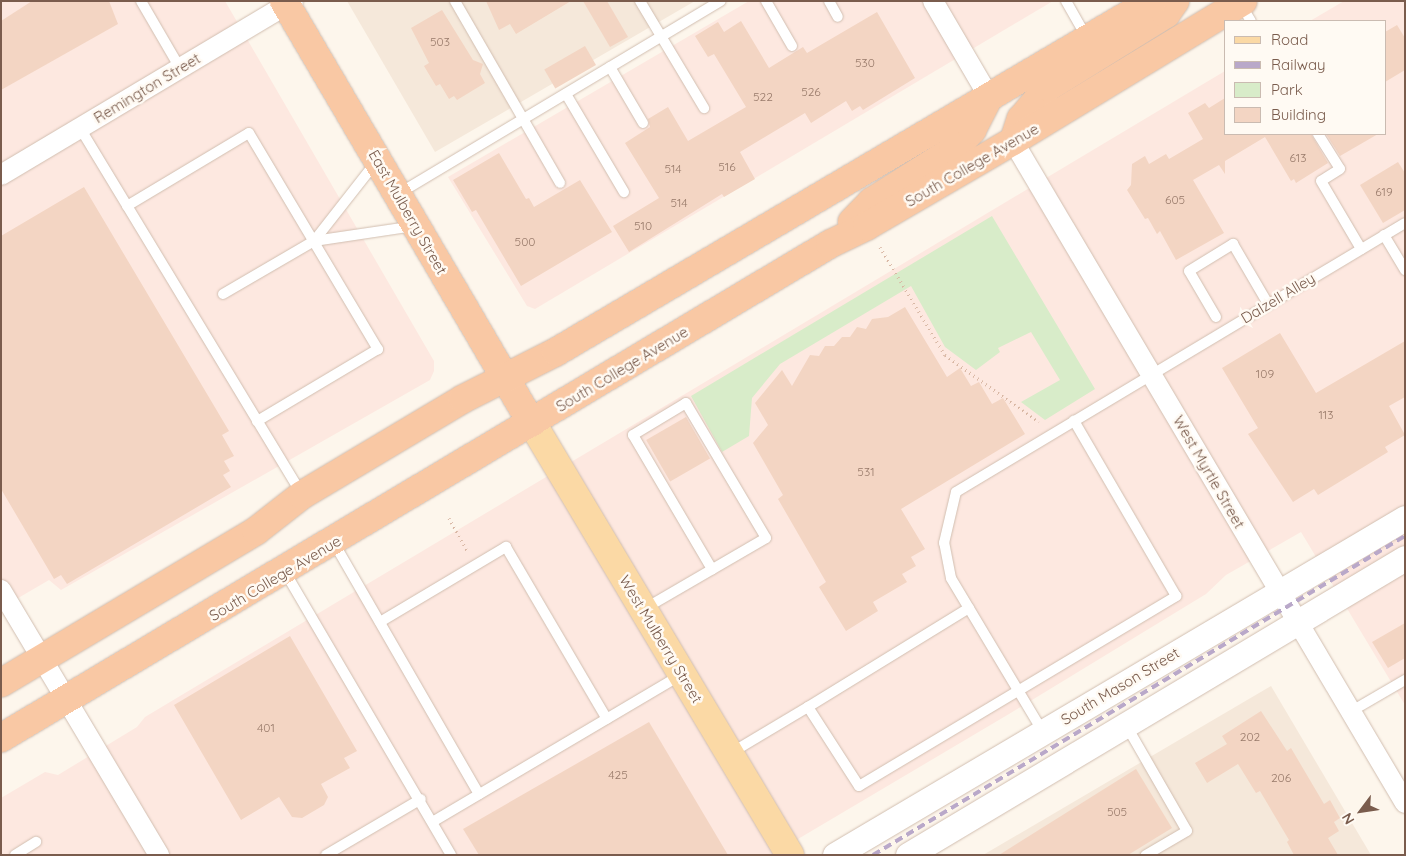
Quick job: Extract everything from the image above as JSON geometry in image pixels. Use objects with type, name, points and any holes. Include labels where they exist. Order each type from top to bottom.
[{"type":"highway","points":[[1,683],[256,531],[302,495],[505,377],[556,352],[1152,1]]},
{"type":"highway","points":[[1013,141],[1021,119],[1048,87],[1166,14],[1175,1]]},
{"type":"highway","name":"East Mulberry Street","points":[[288,3],[415,226],[532,424]]},
{"type":"highway","name":"South College Avenue","points":[[1226,20],[1245,9]]},
{"type":"highway","name":"South College Avenue","points":[[1,738],[334,543],[830,244],[868,226],[1224,21]]},
{"type":"highway","points":[[830,244],[871,202],[953,150],[972,130],[988,97]]},
{"type":"main road","name":"West Mulberry Street","points":[[532,424],[790,855]]},
{"type":"street","points":[[933,1],[988,97]]},
{"type":"street","name":"Remington Street","points":[[1,175],[288,3]]},
{"type":"street","name":"West Myrtle Street","points":[[1013,141],[1405,803]]},
{"type":"street","name":"South Mason Street","points":[[835,855],[1405,518]]},
{"type":"street","points":[[908,855],[1405,558]]},
{"type":"street","points":[[1,590],[159,855]]},
{"type":"lane","points":[[141,1],[180,68]]},
{"type":"lane","points":[[455,1],[560,183]]},
{"type":"lane","points":[[640,1],[704,108]]},
{"type":"lane","points":[[397,194],[721,1]]},
{"type":"lane","points":[[766,1],[792,46]]},
{"type":"lane","points":[[829,1],[838,17]]},
{"type":"lane","points":[[1066,1],[1087,39]]},
{"type":"lane","points":[[610,67],[642,123]]},
{"type":"lane","points":[[566,94],[624,192]]},
{"type":"lane","points":[[80,128],[302,495]]},
{"type":"lane","points":[[127,206],[250,133],[378,349],[257,421]]},
{"type":"lane","points":[[1319,135],[1340,169],[1321,181],[1361,249]]},
{"type":"lane","points":[[314,241],[378,159]]},
{"type":"lane","name":"Dalzell Alley","points":[[1043,732],[951,578],[944,543],[956,492],[1405,223]]},
{"type":"lane","points":[[223,294],[314,241],[415,226]]},
{"type":"lane","points":[[1384,235],[1405,270]]},
{"type":"lane","points":[[1216,317],[1189,271],[1233,244],[1268,304]]},
{"type":"lane","points":[[643,610],[766,538],[686,403],[633,435],[712,569]]},
{"type":"lane","points":[[808,707],[859,786],[1019,692],[1176,596],[1074,421]]},
{"type":"lane","points":[[334,543],[479,794]]},
{"type":"lane","points":[[380,622],[506,547],[607,719]]},
{"type":"lane","points":[[285,572],[434,821],[451,855]]},
{"type":"lane","points":[[730,754],[969,608]]},
{"type":"lane","points":[[434,821],[682,674]]},
{"type":"lane","points":[[1350,712],[1405,680]]},
{"type":"lane","points":[[1125,725],[1187,831],[1146,855]]},
{"type":"lane","points":[[326,855],[421,799]]},
{"type":"lane","points":[[15,855],[36,842]]},
{"type":"path","points":[[868,226],[945,355],[1054,433]]},
{"type":"path","points":[[449,518],[475,566]]},
{"type":"shaded area","points":[[1,1],[225,1],[434,361],[434,371],[430,380],[61,590],[49,580],[1,608]]},
{"type":"shaded area","points":[[347,1],[695,1],[435,152]]},
{"type":"shaded area","points":[[749,1],[1053,1],[535,309],[527,306],[448,177]]},
{"type":"shaded area","points":[[1344,1],[1405,1],[1405,705],[1301,532],[1226,575],[1206,594],[1009,714],[771,855],[1,855],[1,798],[45,772],[58,775],[137,727],[145,717],[1224,72],[1224,135],[1386,135],[1386,20],[1312,20]]},
{"type":"shaded area","points":[[1271,686],[1371,855],[983,855]]},
{"type":"green space","points":[[992,216],[1095,389],[1045,420],[1021,402],[1060,380],[1031,332],[998,348],[1000,352],[976,370],[945,347],[911,286],[780,364],[752,398],[749,436],[722,452],[691,396]]},
{"type":"building","points":[[32,1],[109,1],[118,24],[1,90],[1,21]]},
{"type":"building","points":[[486,1],[571,1],[516,34],[510,24],[499,30]]},
{"type":"building","points":[[583,1],[607,1],[628,37],[610,47]]},
{"type":"building","points":[[442,10],[473,60],[483,64],[480,74],[485,83],[457,100],[454,96],[449,99],[440,84],[436,86],[424,66],[429,63],[411,28]]},
{"type":"building","points":[[877,12],[915,78],[863,110],[860,106],[852,111],[846,101],[811,123],[805,113],[740,152],[755,179],[724,197],[722,194],[629,252],[613,226],[659,198],[625,143],[650,127],[648,119],[668,107],[688,141],[746,107],[714,54],[708,57],[695,36],[718,22],[724,32],[741,21],[769,68],[803,47],[807,53]]},
{"type":"building","points":[[1397,25],[1405,38],[1405,70],[1386,81],[1386,31]]},
{"type":"building","points":[[585,46],[596,65],[555,89],[544,70]]},
{"type":"building","points":[[1224,99],[1224,135],[1312,135],[1328,163],[1296,183],[1294,179],[1291,181],[1265,137],[1225,161],[1225,174],[1219,165],[1193,180],[1224,233],[1176,260],[1160,231],[1157,234],[1148,218],[1145,219],[1127,190],[1131,185],[1132,164],[1145,156],[1149,164],[1166,154],[1169,159],[1203,139],[1188,113],[1205,103],[1209,108]]},
{"type":"building","points":[[1327,135],[1376,135],[1340,156]]},
{"type":"building","points":[[499,153],[526,199],[529,198],[534,207],[580,180],[612,232],[521,286],[476,210],[472,212],[453,180]]},
{"type":"building","points":[[1398,162],[1405,173],[1405,210],[1383,223],[1360,185]]},
{"type":"building","points":[[84,187],[229,431],[222,435],[234,456],[224,461],[230,471],[223,475],[231,487],[67,584],[61,575],[54,579],[1,489],[1,236]]},
{"type":"building","points":[[905,307],[947,377],[960,368],[971,386],[979,382],[992,404],[1003,398],[1025,434],[901,509],[925,549],[911,557],[916,566],[902,574],[907,582],[873,602],[878,611],[846,631],[819,587],[826,582],[778,499],[783,495],[753,443],[768,425],[755,403],[782,370],[792,386],[810,355],[819,356],[825,346],[834,346],[842,337],[850,337],[857,327],[866,329],[872,319],[888,317]]},
{"type":"building","points":[[1280,333],[1316,393],[1405,341],[1405,397],[1389,406],[1405,435],[1385,447],[1388,452],[1318,495],[1314,489],[1293,502],[1248,434],[1258,428],[1222,368]]},
{"type":"building","points":[[686,417],[710,459],[670,482],[646,440]]},
{"type":"building","points":[[1405,623],[1405,658],[1388,668],[1372,642]]},
{"type":"building","points":[[290,636],[357,751],[344,758],[350,768],[321,784],[328,797],[324,805],[302,818],[292,817],[279,797],[241,820],[174,705]]},
{"type":"building","points":[[1261,711],[1287,751],[1291,748],[1324,804],[1330,800],[1340,818],[1334,822],[1339,831],[1328,838],[1338,855],[1294,855],[1287,842],[1289,840],[1260,791],[1256,793],[1238,764],[1207,783],[1195,763],[1227,744],[1222,736]]},
{"type":"building","points":[[649,722],[728,855],[479,855],[463,829]]},
{"type":"building","points":[[1136,769],[1172,828],[1128,855],[999,855]]},
{"type":"railway","points":[[873,855],[1405,536]]}]
